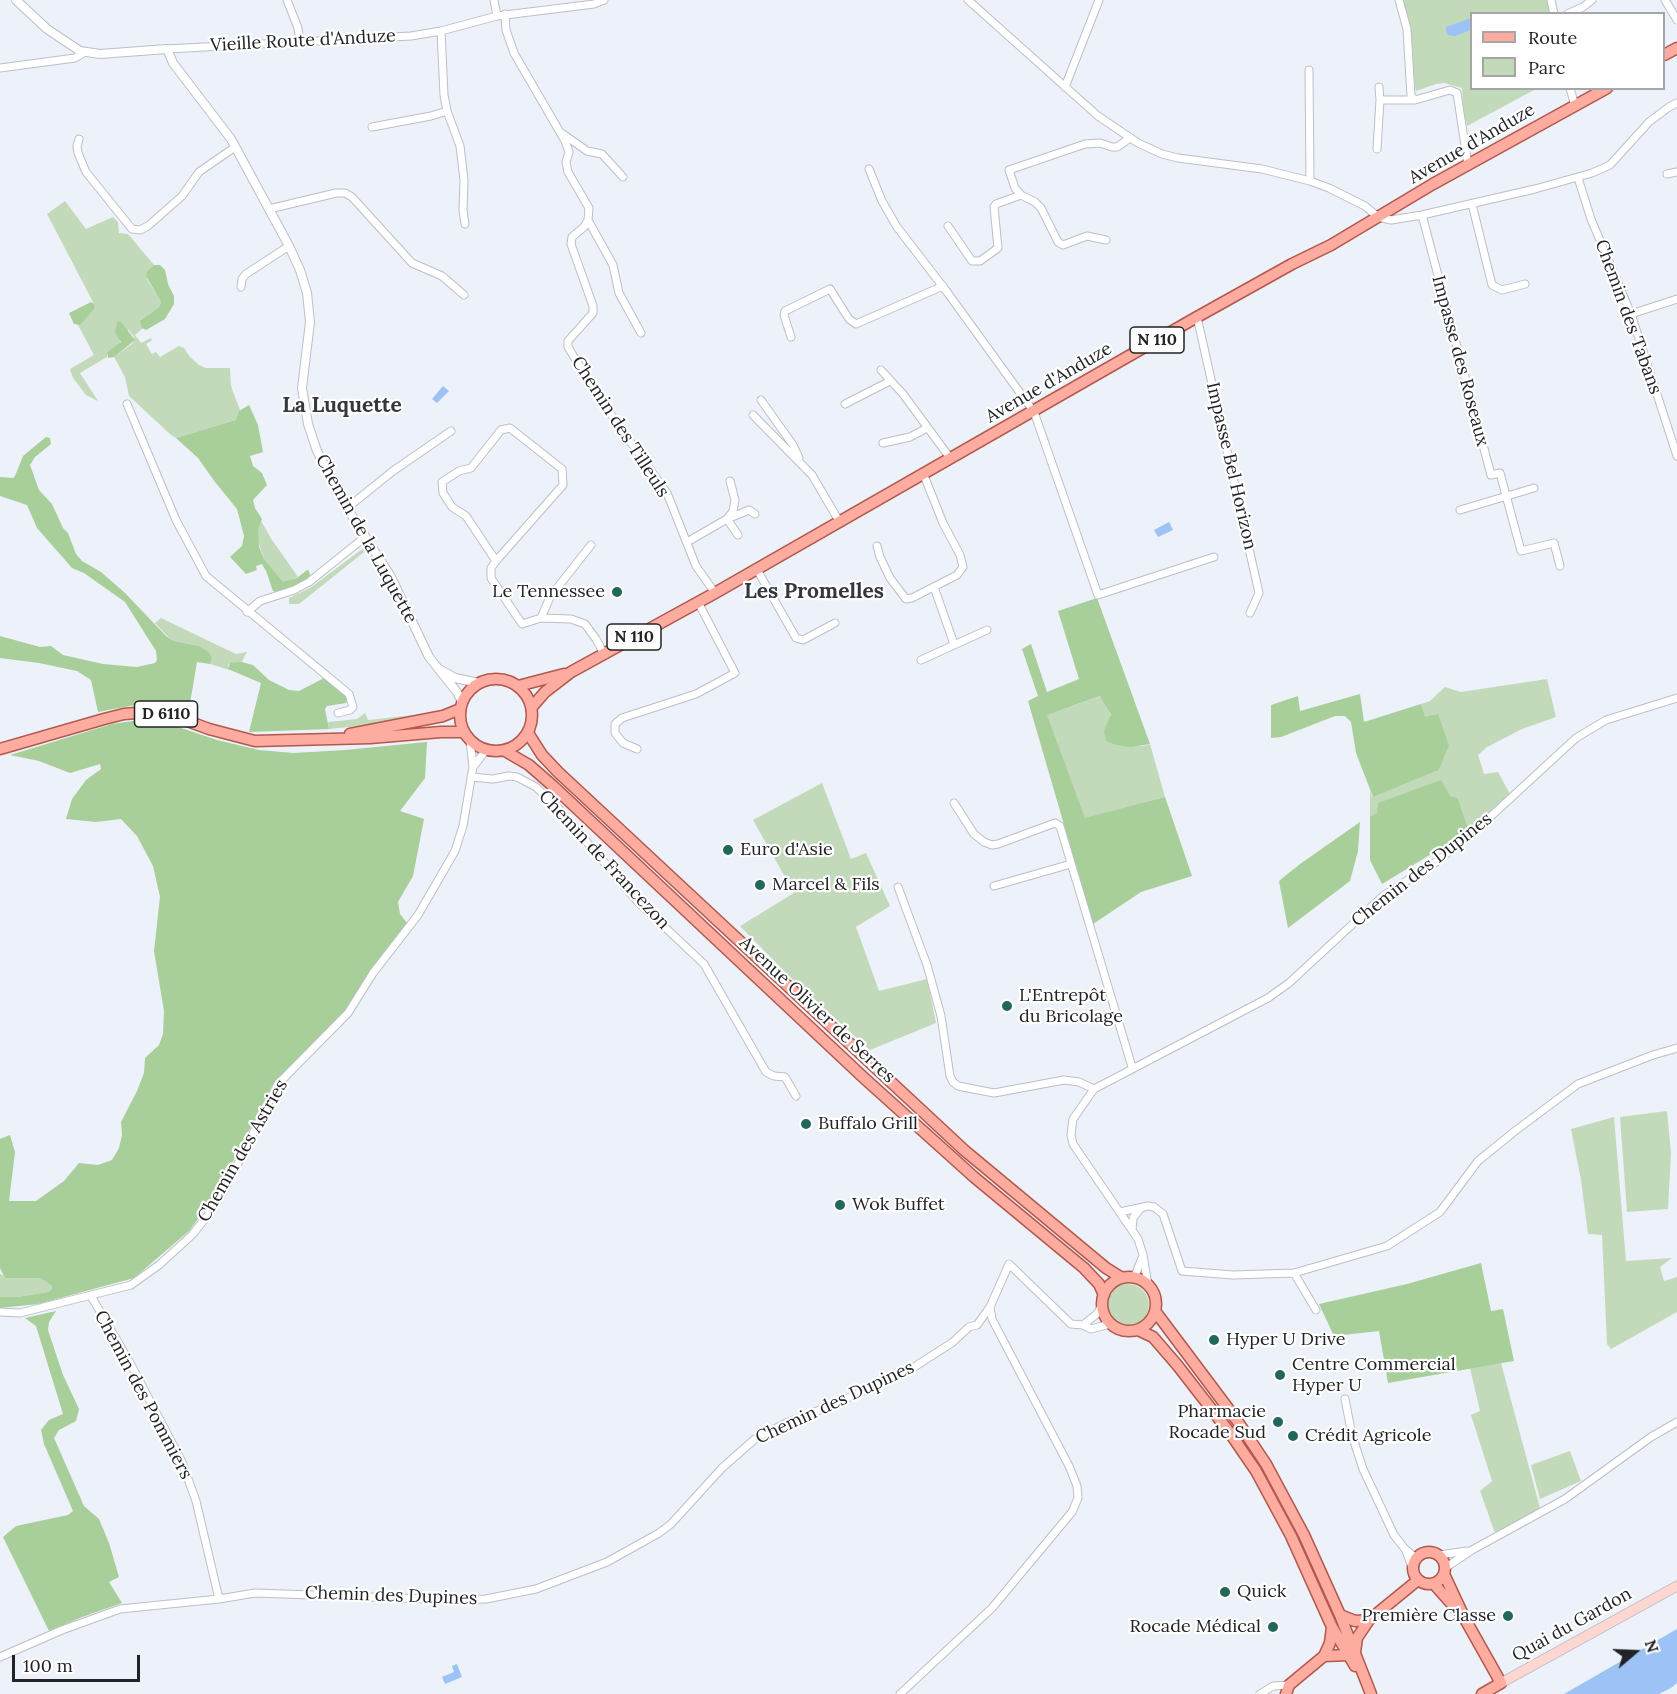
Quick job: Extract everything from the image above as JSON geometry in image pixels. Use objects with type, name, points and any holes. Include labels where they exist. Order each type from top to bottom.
[{"type":"main road","name":"Avenue d'Anduze","points":[[531,707],[545,692],[571,672],[715,593],[1197,317],[1331,245],[1603,90]]},
{"type":"main road","name":"Avenue d'Anduze","points":[[518,686],[571,672]]},
{"type":"main road","points":[[499,679],[518,686],[524,692],[531,707],[531,725],[528,733],[522,741],[505,751],[486,750],[467,736],[460,721],[461,705],[466,694],[479,683],[499,679]]},
{"type":"main road","name":"D 6110","points":[[333,738],[443,716],[461,705]]},
{"type":"main road","name":"D 6110","points":[[0,749],[114,717],[148,712],[171,715],[209,729],[255,741],[370,738],[441,732],[467,736]]},
{"type":"main road","name":"Avenue Olivier de Serres","points":[[528,733],[542,755],[558,771],[964,1150],[1106,1268],[1122,1278]]},
{"type":"main road","name":"Avenue Olivier de Serres","points":[[505,751],[529,765],[553,786],[974,1178],[1084,1268],[1099,1284],[1103,1300]]},
{"type":"main road","points":[[1138,1330],[1152,1319],[1156,1301],[1148,1285],[1134,1278],[1122,1278],[1108,1287],[1103,1300],[1106,1318],[1110,1324],[1123,1330],[1138,1330],[1153,1337],[1230,1433],[1256,1471],[1296,1544],[1332,1628],[1352,1654]]},
{"type":"main road","points":[[1155,1311],[1236,1419],[1266,1464],[1304,1534],[1341,1615],[1352,1654],[1371,1694]]},
{"type":"main road","points":[[1465,1619],[1434,1584],[1425,1584],[1418,1580],[1414,1562],[1425,1552],[1439,1556],[1465,1619],[1501,1683]]},
{"type":"main road","points":[[1434,1584],[1445,1571]]},
{"type":"main road","points":[[1352,1654],[1357,1638],[1369,1620],[1418,1580]]},
{"type":"main road","name":"Quai du Gardon","points":[[1482,1694],[1677,1586]]},
{"type":"main road","points":[[1341,1615],[1355,1621],[1369,1620]]},
{"type":"main road","points":[[1288,1690],[1324,1656],[1332,1628]]},
{"type":"main road","points":[[1324,1656],[1352,1654]]},
{"type":"street","name":"Vieille Route d'Anduze","points":[[16,0],[34,19],[57,37],[85,52],[100,54],[300,40],[411,36],[441,31],[496,16],[594,4],[604,0]]},
{"type":"street","points":[[287,0],[298,28],[300,40]]},
{"type":"street","points":[[494,0],[496,16]]},
{"type":"street","points":[[968,0],[1098,116],[1130,138],[1162,154],[1178,158],[1262,169],[1310,181],[1365,206],[1378,217],[1390,220],[1472,204],[1578,178],[1610,165],[1649,122],[1677,103]]},
{"type":"street","points":[[1065,87],[1100,0]]},
{"type":"street","points":[[1399,0],[1407,29],[1411,96],[1415,100]]},
{"type":"street","points":[[1573,12],[1584,8],[1592,0]]},
{"type":"street","points":[[1665,0],[1677,20]]},
{"type":"street","points":[[505,15],[506,30],[514,53],[561,133],[569,152],[566,162],[568,172],[589,208],[588,220],[613,265],[619,293],[641,333]]},
{"type":"street","points":[[441,31],[444,95],[447,111],[460,146],[464,180],[465,224]]},
{"type":"street","name":"Chemin de la Luquette","points":[[166,49],[173,63],[235,147],[289,246],[304,282],[309,313],[302,388],[307,418],[317,451],[346,508],[391,577],[429,657],[461,705]]},
{"type":"street","points":[[0,68],[75,58],[85,52]]},
{"type":"street","points":[[1309,70],[1310,181]]},
{"type":"street","points":[[1377,149],[1379,87]]},
{"type":"street","points":[[1380,100],[1415,100],[1450,90],[1457,93],[1468,165]]},
{"type":"street","points":[[1571,90],[1575,106]]},
{"type":"street","points":[[372,127],[447,111]]},
{"type":"street","points":[[561,133],[587,151],[602,154],[623,177]]},
{"type":"street","points":[[1106,240],[1088,236],[1063,245],[1058,242],[1041,208],[1035,202],[1020,195],[1009,170],[1085,144],[1100,143],[1117,147],[1130,138]]},
{"type":"street","points":[[79,139],[78,153],[86,172],[132,229],[140,230],[182,196],[199,172],[235,147]]},
{"type":"street","points":[[869,169],[882,201],[897,227],[1034,412],[1098,595],[1214,557]]},
{"type":"street","points":[[1667,174],[1677,172]]},
{"type":"street","name":"Chemin des Tabans","points":[[1578,178],[1591,219],[1631,314],[1677,456]]},
{"type":"street","points":[[269,209],[336,193],[345,193],[352,197],[412,263],[442,276],[464,295]]},
{"type":"street","points":[[948,226],[972,261],[980,261],[998,248],[994,207],[996,204],[1020,195]]},
{"type":"street","points":[[1472,204],[1492,285],[1502,290],[1525,284]]},
{"type":"street","name":"Impasse des Roseaux","points":[[1422,215],[1491,475],[1500,473],[1521,552],[1554,543],[1560,566]]},
{"type":"street","name":"Chemin des Tilleuls","points":[[588,220],[584,227],[572,237],[572,244],[593,306],[592,313],[568,341],[568,347],[597,396],[661,482],[696,566],[715,593]]},
{"type":"street","points":[[241,287],[242,279],[246,274],[289,246]]},
{"type":"street","points":[[791,337],[785,312],[830,289],[849,319],[856,324],[942,285]]},
{"type":"street","points":[[1631,314],[1677,299]]},
{"type":"street","name":"Impasse Bel Horizon","points":[[1197,317],[1259,593],[1250,613]]},
{"type":"street","points":[[881,370],[903,394],[950,458]]},
{"type":"street","points":[[845,404],[890,381]]},
{"type":"street","points":[[761,400],[794,445],[800,460]]},
{"type":"street","points":[[128,404],[176,520],[203,572],[211,582],[349,694],[354,707],[338,713]]},
{"type":"street","points":[[753,415],[800,460],[839,521]]},
{"type":"street","points":[[496,561],[466,516],[452,507],[443,493],[442,482],[459,471],[471,468],[501,430],[510,428],[562,469],[563,484],[496,561],[491,568],[491,578],[522,624],[541,618],[571,619],[585,624],[604,654]]},
{"type":"street","points":[[883,443],[910,437],[927,428]]},
{"type":"street","points":[[346,508],[393,471],[451,431]]},
{"type":"street","points":[[877,546],[890,578],[906,598],[912,598],[957,575],[963,567],[960,555],[943,523],[924,473]]},
{"type":"street","points":[[727,519],[733,511],[735,500],[730,481]]},
{"type":"street","points":[[1460,510],[1534,488]]},
{"type":"street","points":[[687,542],[727,519],[749,510],[755,514]]},
{"type":"street","points":[[727,519],[738,535]]},
{"type":"street","points":[[247,612],[260,601],[294,590],[309,582],[365,537]]},
{"type":"street","points":[[541,618],[550,597],[591,545]]},
{"type":"street","points":[[756,568],[796,638],[803,640],[835,623]]},
{"type":"street","points":[[934,587],[954,644]]},
{"type":"street","points":[[638,749],[622,743],[615,733],[615,724],[622,718],[696,693],[735,673],[698,602]]},
{"type":"street","points":[[921,660],[987,630]]},
{"type":"street","points":[[438,669],[455,678],[479,683]]},
{"type":"street","name":"Chemin des Dupines","points":[[1148,1285],[1138,1239],[1073,1144],[1071,1135],[1073,1119],[1094,1089],[1244,1012],[1289,983],[1383,896],[1436,862],[1476,830],[1576,738],[1606,720],[1677,698]]},
{"type":"street","name":"Chemin des Astries","points":[[0,1312],[20,1313],[130,1285],[159,1265],[192,1235],[212,1210],[226,1187],[278,1084],[348,1013],[373,973],[418,915],[454,851],[463,826],[473,767],[467,736]]},
{"type":"street","name":"Chemin des Astries","points":[[473,767],[486,750]]},
{"type":"street","name":"Chemin de Francezon","points":[[471,777],[493,779],[517,777],[536,788],[563,813],[638,902],[704,964],[766,1072],[774,1076],[786,1077],[796,1096]]},
{"type":"street","points":[[954,803],[974,834],[992,845],[1055,823],[1060,826],[1132,1068]]},
{"type":"street","points":[[994,886],[1071,864]]},
{"type":"street","points":[[898,887],[927,965],[941,1016],[950,1076],[953,1082],[958,1086],[994,1093],[1064,1080],[1079,1082],[1094,1089]]},
{"type":"street","points":[[1120,1212],[1148,1206],[1154,1207],[1162,1214],[1182,1271],[1233,1275],[1294,1273],[1387,1246],[1440,1212],[1478,1161],[1578,1084],[1677,1048]]},
{"type":"street","points":[[1132,1230],[1133,1218],[1140,1209]]},
{"type":"street","points":[[1134,1278],[1143,1256]]},
{"type":"street","name":"Chemin des Dupines","points":[[0,1657],[120,1609],[255,1593],[486,1599],[536,1589],[597,1566],[661,1532],[722,1468],[755,1438],[908,1371],[953,1342],[969,1328],[977,1325],[990,1307],[1009,1264],[1071,1324],[1083,1325]]},
{"type":"street","points":[[1294,1273],[1316,1310]]},
{"type":"street","name":"Chemin des Pommiers","points":[[91,1296],[129,1361],[182,1462],[196,1502],[219,1599]]},
{"type":"street","points":[[1103,1300],[1098,1313],[1083,1325],[1091,1329],[1110,1324]]},
{"type":"street","points":[[900,1694],[992,1608],[1072,1512],[1078,1498],[1077,1486],[1069,1466],[992,1320],[990,1307]]},
{"type":"street","points":[[1345,1399],[1352,1435],[1363,1469],[1394,1535],[1414,1562]]},
{"type":"street","points":[[1445,1571],[1472,1550],[1565,1499],[1651,1437],[1677,1422]]},
{"type":"street","points":[[1439,1556],[1472,1550]]},
{"type":"street","points":[[1260,1694],[1273,1686],[1288,1690]]},
{"type":"green space","points":[[1401,0],[1548,0],[1551,12],[1470,12],[1470,90],[1534,90],[1467,126],[1462,88],[1444,83],[1416,91],[1411,65],[1413,51]]},
{"type":"green space","points":[[65,201],[86,229],[113,217],[118,222],[119,233],[128,234],[154,265],[147,271],[147,279],[161,302],[159,307],[141,320],[143,328],[135,335],[141,343],[151,338],[152,340],[146,344],[152,354],[156,352],[160,357],[179,346],[184,348],[199,365],[206,368],[230,368],[231,386],[240,410],[236,420],[176,438],[171,435],[129,396],[125,377],[114,357],[133,343],[134,337],[129,330],[115,333],[121,340],[119,344],[107,352],[107,357],[80,373],[98,401],[86,395],[73,378],[70,369],[94,355],[78,325],[94,309],[93,302],[47,214]]},
{"type":"green space","points":[[154,265],[160,265],[165,270],[174,296],[174,304],[165,319],[146,330],[142,328],[140,321],[159,307],[161,302],[146,276],[147,271]]},
{"type":"green space","points":[[91,302],[94,304],[94,309],[80,325],[74,324],[69,313]]},
{"type":"green space","points":[[117,321],[122,323],[135,340],[114,357],[108,358],[107,352],[121,342],[115,333]]},
{"type":"green space","points":[[249,405],[258,425],[263,452],[250,456],[253,466],[262,473],[267,485],[253,500],[262,519],[258,530],[259,547],[264,559],[283,582],[297,578],[307,570],[310,576],[288,589],[277,592],[273,591],[262,564],[256,566],[257,570],[246,574],[230,557],[242,546],[244,536],[237,509],[198,458],[176,438],[236,420],[239,411]]},
{"type":"green space","points":[[46,437],[50,438],[51,444],[35,457],[30,465],[39,490],[52,504],[63,528],[68,533],[76,554],[125,593],[166,636],[174,641],[199,646],[209,652],[212,658],[210,664],[197,662],[189,709],[171,705],[135,705],[98,712],[91,680],[77,671],[0,658],[0,636],[40,647],[51,646],[63,655],[103,664],[137,667],[155,663],[157,660],[156,651],[125,602],[84,573],[72,568],[37,528],[27,505],[0,496],[0,477],[13,478],[23,456]]},
{"type":"green space","points":[[261,521],[298,577],[283,583],[264,559],[258,541]]},
{"type":"green space","points":[[365,547],[368,549],[299,604],[289,604],[289,598],[310,588]]},
{"type":"green space","points":[[1097,598],[1150,744],[1131,747],[1106,741],[1104,730],[1111,715],[1100,696],[1047,715],[1085,818],[1165,797],[1192,876],[1141,892],[1093,924],[1028,701],[1038,696],[1022,649],[1031,644],[1047,692],[1079,679],[1058,611]]},
{"type":"green space","points":[[161,618],[236,654],[247,652],[241,663],[228,665],[230,670],[210,664],[212,658],[209,653],[199,646],[174,641],[166,635],[155,623]]},
{"type":"green space","points":[[242,662],[253,665],[269,680],[289,690],[299,691],[326,677],[345,693],[348,699],[346,703],[327,706],[325,709],[329,729],[249,732],[261,683],[228,669],[230,663]]},
{"type":"green space","points":[[1547,679],[1556,717],[1522,729],[1487,747],[1478,755],[1484,774],[1498,772],[1510,794],[1469,831],[1458,798],[1450,796],[1446,791],[1370,816],[1370,790],[1372,797],[1439,770],[1449,746],[1424,717],[1421,704],[1430,701],[1445,687],[1461,692]]},
{"type":"green space","points":[[1360,694],[1364,722],[1421,704],[1425,717],[1438,714],[1449,746],[1439,770],[1373,797],[1356,753],[1351,722],[1345,716],[1335,716],[1281,737],[1271,738],[1271,705],[1298,696],[1300,711]]},
{"type":"green space","points":[[1101,696],[1111,716],[1104,730],[1116,745],[1150,744],[1165,797],[1085,819],[1046,715]]},
{"type":"green space","points":[[365,713],[368,720],[424,714],[369,725],[329,729],[328,722],[357,719]]},
{"type":"green space","points":[[147,719],[259,750],[293,753],[427,742],[425,778],[400,811],[424,819],[413,876],[398,902],[400,914],[408,924],[349,1007],[272,1086],[215,1196],[189,1231],[134,1278],[38,1304],[0,1308],[0,1297],[48,1292],[52,1286],[40,1278],[5,1278],[0,1268],[0,1139],[10,1135],[15,1152],[9,1201],[36,1201],[64,1181],[79,1163],[98,1165],[112,1160],[119,1148],[122,1135],[121,1122],[144,1073],[145,1058],[159,1045],[163,1034],[164,1011],[154,951],[160,897],[153,866],[137,836],[121,819],[96,822],[66,819],[72,799],[86,780],[101,769],[100,764],[70,773],[39,761],[10,755],[112,724]]},
{"type":"green space","points":[[1441,780],[1450,796],[1458,798],[1469,831],[1382,884],[1370,860],[1370,816],[1377,813],[1378,803]]},
{"type":"green space","points":[[822,783],[851,859],[866,853],[890,906],[856,927],[879,991],[927,979],[936,1023],[870,1050],[789,976],[740,926],[794,893],[753,820]]},
{"type":"green space","points":[[1360,822],[1358,851],[1350,881],[1288,928],[1279,881]]},
{"type":"green space","points":[[1667,1111],[1671,1153],[1668,1209],[1627,1212],[1620,1117]]},
{"type":"green space","points":[[1614,1117],[1626,1261],[1672,1258],[1660,1267],[1664,1281],[1677,1277],[1677,1312],[1611,1349],[1607,1344],[1602,1235],[1588,1234],[1571,1129]]},
{"type":"green space","points":[[1481,1263],[1491,1311],[1503,1309],[1514,1361],[1388,1383],[1379,1331],[1334,1336],[1319,1304],[1407,1284]]},
{"type":"green space","points":[[0,1274],[5,1278],[40,1278],[52,1286],[52,1289],[48,1292],[17,1297],[0,1297]]},
{"type":"green space","points":[[1128,1284],[1136,1285],[1143,1290],[1148,1297],[1148,1313],[1143,1320],[1136,1325],[1128,1326],[1120,1325],[1113,1320],[1108,1313],[1107,1305],[1108,1297],[1113,1290],[1120,1285]]},
{"type":"green space","points":[[56,1311],[49,1322],[48,1330],[63,1375],[79,1409],[76,1421],[59,1430],[54,1438],[84,1506],[99,1519],[109,1543],[119,1577],[109,1582],[122,1603],[49,1631],[3,1537],[16,1526],[68,1515],[73,1511],[44,1444],[41,1430],[49,1420],[63,1414],[36,1326],[25,1318]]},
{"type":"green space","points":[[1501,1363],[1540,1508],[1495,1533],[1480,1491],[1492,1481],[1471,1415],[1480,1411],[1470,1368]]},
{"type":"green space","points":[[1570,1451],[1581,1481],[1540,1499],[1531,1465]]},
{"type":"water","points":[[1470,18],[1470,30],[1455,36],[1448,35],[1446,27]]},
{"type":"water","points":[[443,386],[449,391],[437,403],[432,399]]},
{"type":"water","points":[[1169,522],[1173,530],[1158,537],[1154,530]]},
{"type":"water","points":[[1677,1629],[1677,1683],[1671,1688],[1659,1694],[1564,1694]]},
{"type":"water","points":[[457,1664],[462,1677],[445,1684],[442,1677],[454,1672],[452,1666]]},
{"type":"place","name":"Le Tennessee","points":[[617,592]]},
{"type":"place","name":"Euro d'Asie","points":[[728,850]]},
{"type":"place","name":"Marcel & Fils","points":[[760,885]]},
{"type":"place","name":"L'Entrepôt du Bricolage","points":[[1007,1006]]},
{"type":"place","name":"Buffalo Grill","points":[[806,1124]]},
{"type":"place","name":"Wok Buffet","points":[[840,1205]]},
{"type":"place","name":"Hyper U Drive","points":[[1214,1340]]},
{"type":"place","name":"Centre Commercial Hyper U","points":[[1280,1375]]},
{"type":"place","name":"Pharmacie Rocade Sud","points":[[1278,1422]]},
{"type":"place","name":"Crédit Agricole","points":[[1293,1436]]},
{"type":"place","name":"Quick","points":[[1225,1592]]},
{"type":"place","name":"Première Classe","points":[[1508,1616]]},
{"type":"place","name":"Rocade Médical","points":[[1273,1627]]},
{"type":"district","name":"La Luquette","points":[[342,406]]},
{"type":"district","name":"Les Promelles","points":[[814,592]]}]
